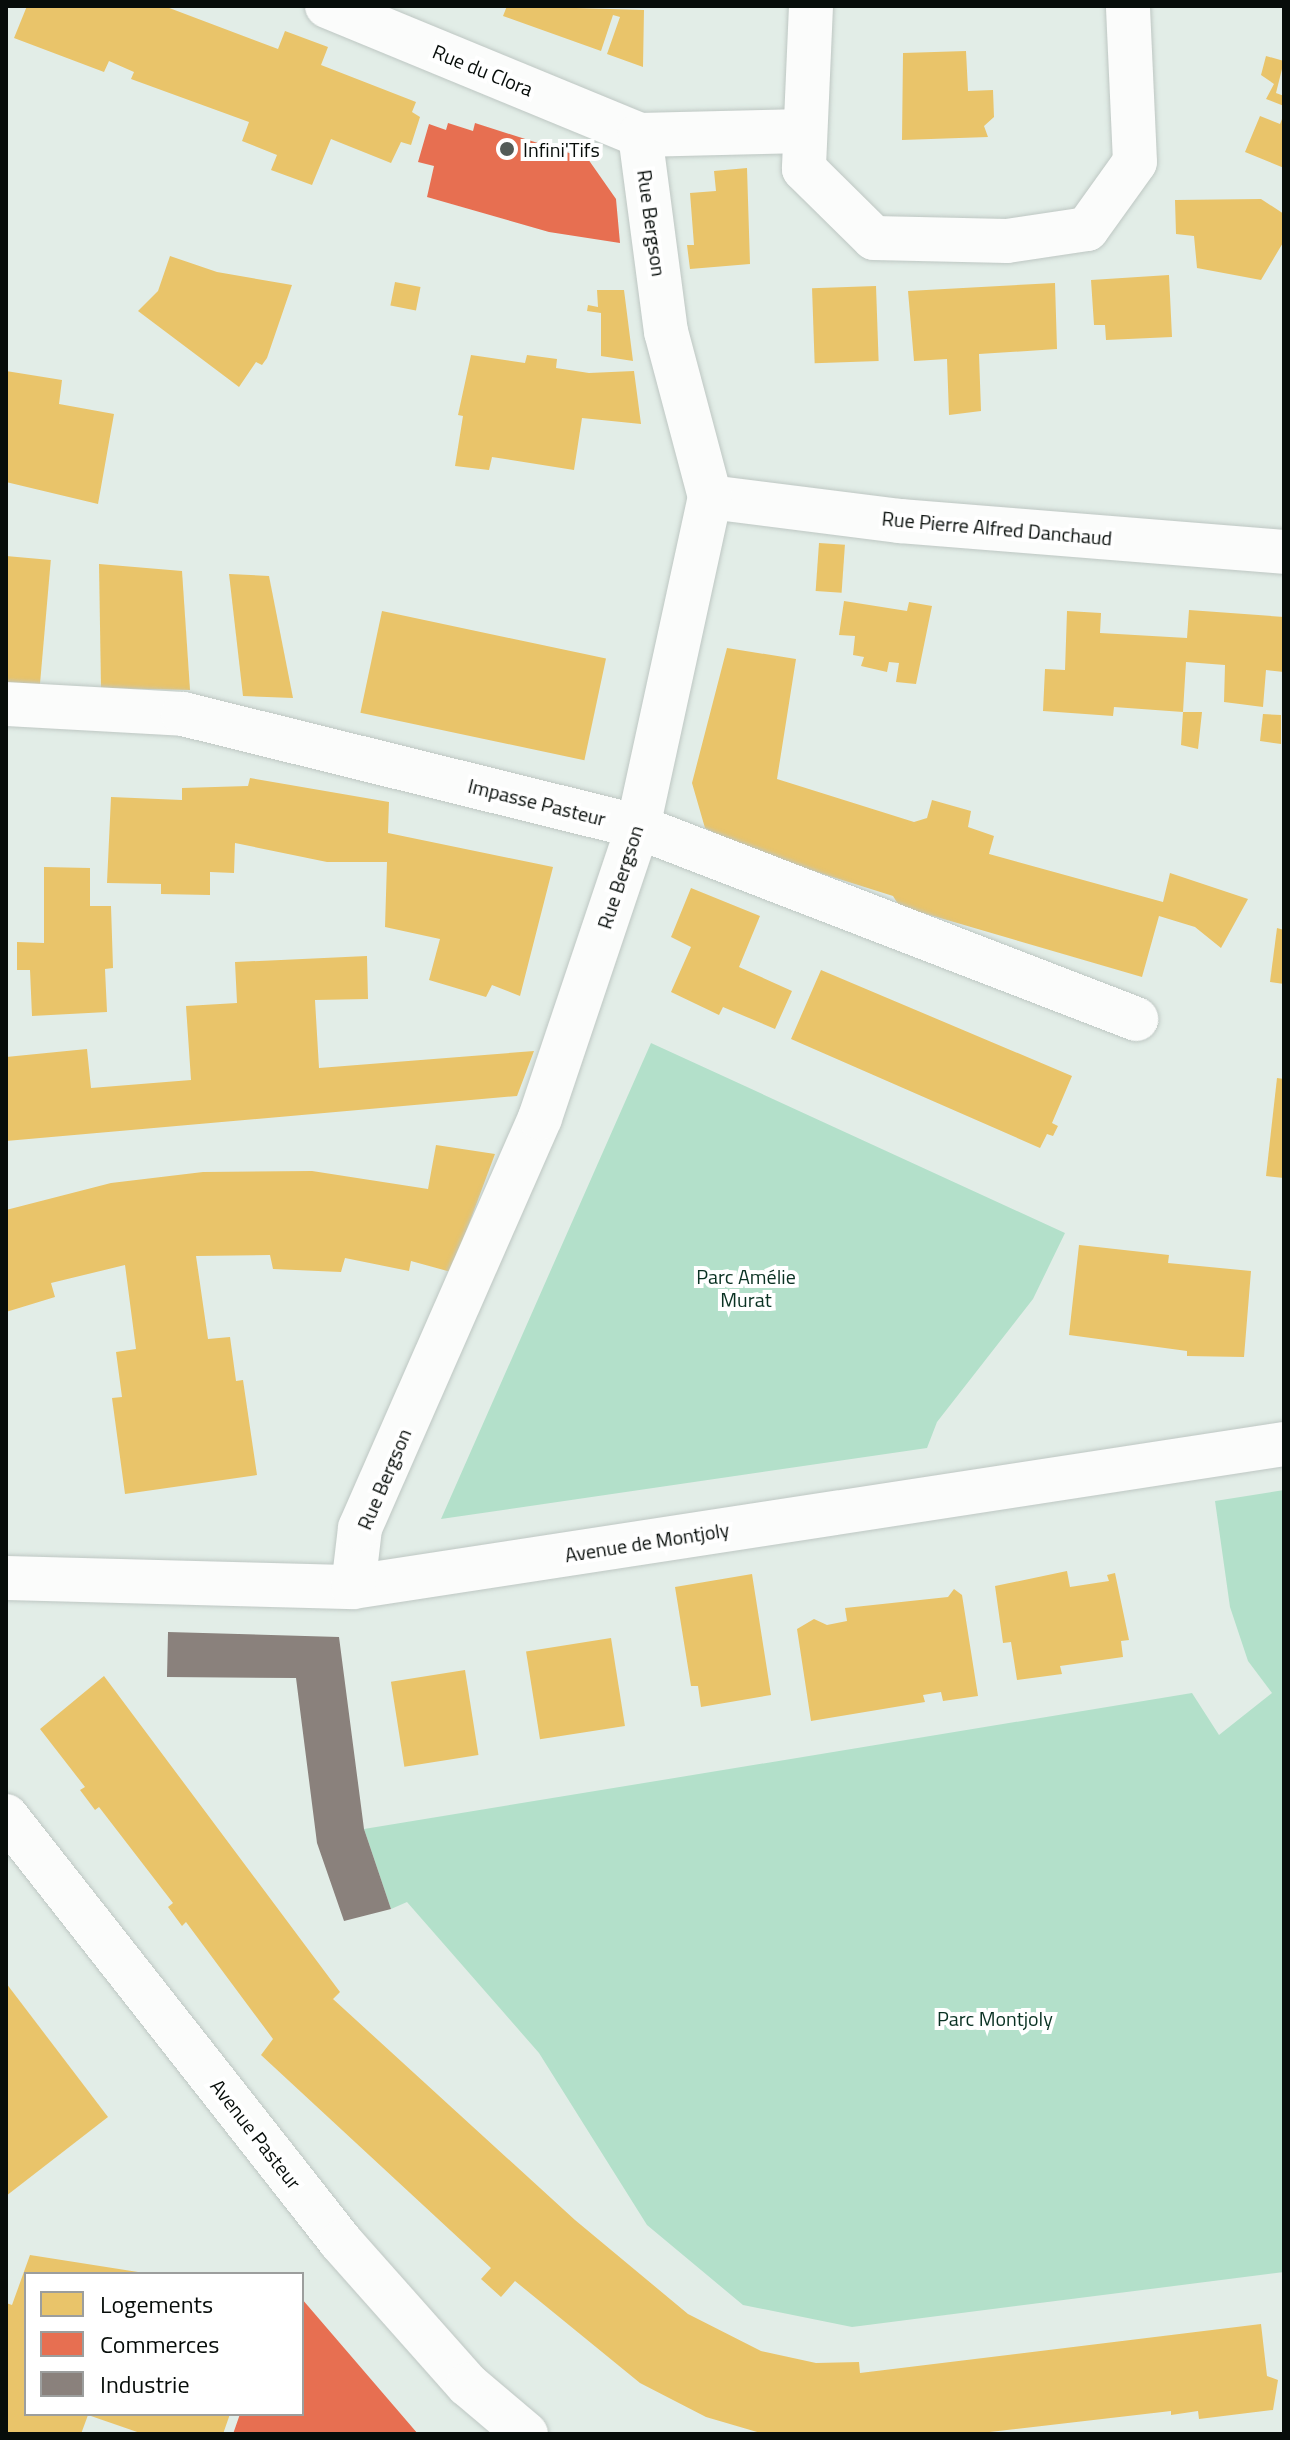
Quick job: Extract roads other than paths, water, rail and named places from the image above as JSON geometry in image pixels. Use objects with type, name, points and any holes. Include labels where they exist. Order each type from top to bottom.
[{"type":"street","name":"Rue du Clora","points":[[327,6],[640,135]]},
{"type":"street","points":[[811,6],[803,131],[804,169],[874,238],[1007,241],[1087,229],[1135,162],[1128,6]]},
{"type":"street","points":[[640,135],[803,131]]},
{"type":"street","name":"Rue Bergson","points":[[353,1587],[360,1528],[540,1118],[638,827],[710,497],[666,332],[640,135]]},
{"type":"street","name":"Rue Pierre Alfred Danchaud","points":[[710,497],[900,521],[1284,552]]},
{"type":"street","name":"Impasse Pasteur","points":[[6,704],[183,714],[638,827],[1136,1019]]},
{"type":"street","name":"Avenue de Montjoly","points":[[6,1578],[353,1587],[1284,1444]]},
{"type":"street","name":"Avenue Pasteur","points":[[6,1816],[341,2242],[468,2385],[526,2434]]},
{"type":"place","name":"Infini'Tifs","points":[[507,149]]},
{"type":"park label","name":"Parc Amélie Murat","points":[[746,1288]]},
{"type":"park label","name":"Parc Montjoly","points":[[995,2018]]}]
